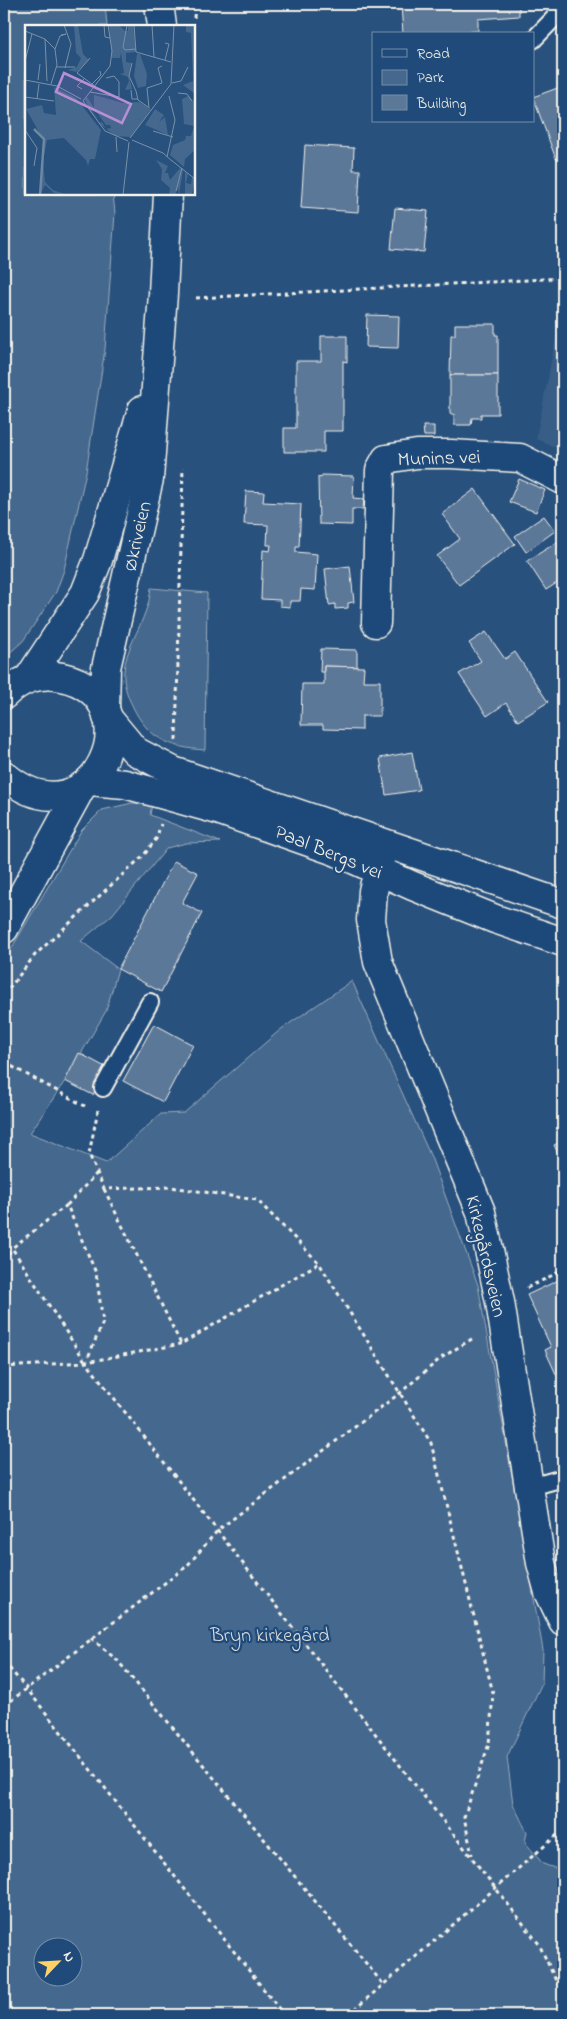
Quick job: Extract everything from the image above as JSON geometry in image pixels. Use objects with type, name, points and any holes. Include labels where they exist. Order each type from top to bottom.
[{"type":"street","points":[[159,4],[162,25]]},
{"type":"street","name":"Økriveien","points":[[86,784],[100,768],[108,752],[110,734],[106,713],[106,668],[149,479],[168,221],[168,195]]},
{"type":"street","name":"Økriveien","points":[[29,678],[85,593],[98,560],[157,360]]},
{"type":"street","name":"Munins vei","points":[[376,623],[380,470],[386,459],[417,454],[520,458],[563,480]]},
{"type":"street","name":"Paal Bergs vei","points":[[29,678],[51,674],[73,679],[92,691],[135,751],[172,771],[382,857],[495,919],[563,942]]},
{"type":"street","points":[[4,695],[14,685],[29,678]]},
{"type":"street","points":[[4,775],[19,788],[40,795],[62,794],[86,784]]},
{"type":"street","points":[[4,929],[86,784]]},
{"type":"street","name":"Paal Bergs vei","points":[[86,784],[125,784],[218,810],[335,850],[382,857],[563,904]]},
{"type":"street","name":"Kirkegårdsveien","points":[[382,857],[373,891],[371,920],[378,962],[481,1212],[502,1314],[527,1488],[540,1563],[549,1592],[563,1621]]},
{"type":"lane","points":[[534,39],[563,9]]},
{"type":"lane","points":[[103,1088],[150,1002]]},
{"type":"lane","points":[[527,1488],[563,1478]]},
{"type":"path","points":[[194,18],[195,4]]},
{"type":"path","points":[[196,298],[563,278]]},
{"type":"path","points":[[176,746],[183,468]]},
{"type":"path","points":[[4,995],[36,955],[144,855],[156,839],[164,816]]},
{"type":"path","points":[[4,1056],[11,1066]]},
{"type":"path","points":[[4,1065],[11,1066],[98,1112]]},
{"type":"path","points":[[103,1088],[89,1154],[104,1189],[180,1344]]},
{"type":"path","points":[[4,1262],[12,1248],[67,1205],[97,1173]]},
{"type":"path","points":[[104,1189],[171,1187],[257,1200],[319,1263],[431,1443],[493,1692],[489,1744],[464,1817],[472,1857]]},
{"type":"path","points":[[67,1205],[96,1273],[103,1322],[86,1362]]},
{"type":"path","points":[[12,1248],[86,1362],[539,1944],[563,1996]]},
{"type":"path","points":[[4,1367],[86,1362],[180,1344],[319,1263]]},
{"type":"path","points":[[4,1706],[187,1566],[218,1530],[400,1393],[460,1344],[487,1331],[502,1314],[563,1270]]},
{"type":"path","points":[[91,1638],[118,1661],[383,1984]]},
{"type":"path","points":[[4,1662],[284,2015]]},
{"type":"path","points":[[348,2015],[563,1830]]},
{"type":"shaded area","points":[[563,300],[563,451],[536,439]]},
{"type":"green space","points":[[4,4],[105,4],[107,25],[25,25],[25,195],[113,195],[115,213],[105,349],[86,472],[64,570],[56,592],[23,641],[4,658]]},
{"type":"green space","points":[[151,588],[207,593],[205,750],[170,744],[152,733],[138,716],[127,693],[124,675],[125,663],[147,607]]},
{"type":"green space","name":"Bryn kirkegård","points":[[132,803],[152,804],[150,815],[220,842],[186,843],[167,848],[112,915],[81,941],[118,969],[106,1011],[65,1081],[30,1133],[106,1163],[161,1114],[184,1113],[280,1030],[352,981],[431,1157],[478,1285],[543,1650],[542,1683],[507,1757],[513,1804],[527,1832],[525,1842],[543,1864],[563,1871],[563,2015],[4,2015],[4,961],[81,831],[102,810]]},
{"type":"building","points":[[401,4],[519,4],[519,16],[478,19],[478,31],[403,32]]},
{"type":"building","points":[[563,86],[563,156],[556,159],[534,100],[534,97]]},
{"type":"building","points":[[305,145],[354,148],[353,170],[360,170],[358,212],[301,208]]},
{"type":"building","points":[[395,208],[428,211],[424,252],[391,249]]},
{"type":"building","points":[[367,315],[399,316],[398,348],[366,347]]},
{"type":"building","points":[[455,324],[495,324],[495,335],[498,335],[498,375],[450,375],[451,335],[455,335]]},
{"type":"building","points":[[321,336],[347,336],[347,362],[343,361],[343,431],[324,431],[324,452],[284,452],[284,428],[296,428],[296,361],[321,361]]},
{"type":"building","points":[[450,375],[498,375],[498,414],[481,414],[481,418],[472,418],[471,425],[454,425],[454,414],[450,414]]},
{"type":"building","points":[[423,426],[434,426],[434,436],[424,436]]},
{"type":"building","points":[[322,475],[354,476],[353,498],[364,499],[363,509],[352,509],[352,525],[319,524],[318,477],[321,478]]},
{"type":"building","points":[[519,479],[545,490],[536,512],[509,502]]},
{"type":"building","points":[[475,489],[515,544],[459,585],[437,556],[460,539],[442,514]]},
{"type":"building","points":[[246,491],[264,492],[263,502],[301,504],[299,547],[296,547],[296,552],[317,554],[315,590],[301,589],[300,601],[290,601],[290,607],[280,606],[280,600],[261,599],[263,550],[270,551],[271,545],[267,545],[268,525],[244,524]]},
{"type":"building","points":[[544,516],[555,531],[526,552],[515,536]]},
{"type":"building","points":[[559,541],[563,548],[563,579],[546,590],[527,561]]},
{"type":"building","points":[[350,566],[354,602],[348,603],[348,608],[335,609],[335,604],[329,605],[325,569]]},
{"type":"building","points":[[486,632],[505,659],[515,652],[548,702],[518,721],[506,703],[487,716],[459,674],[481,661],[469,643]]},
{"type":"building","points":[[321,649],[357,650],[357,667],[324,666],[324,672],[320,672]]},
{"type":"building","points":[[324,666],[364,667],[363,681],[380,681],[380,716],[362,716],[362,730],[323,729],[323,725],[301,725],[302,684],[324,684]]},
{"type":"building","points":[[412,752],[419,790],[386,795],[380,758]]},
{"type":"building","points":[[174,861],[198,873],[182,903],[202,913],[161,992],[118,969]]},
{"type":"building","points":[[154,1024],[193,1045],[163,1102],[123,1081]]},
{"type":"building","points":[[79,1053],[107,1068],[93,1095],[65,1081]]},
{"type":"building","points":[[563,1141],[563,1164],[554,1145]]},
{"type":"building","points":[[563,1278],[563,1379],[560,1372],[556,1374],[545,1350],[551,1347],[527,1295]]}]
